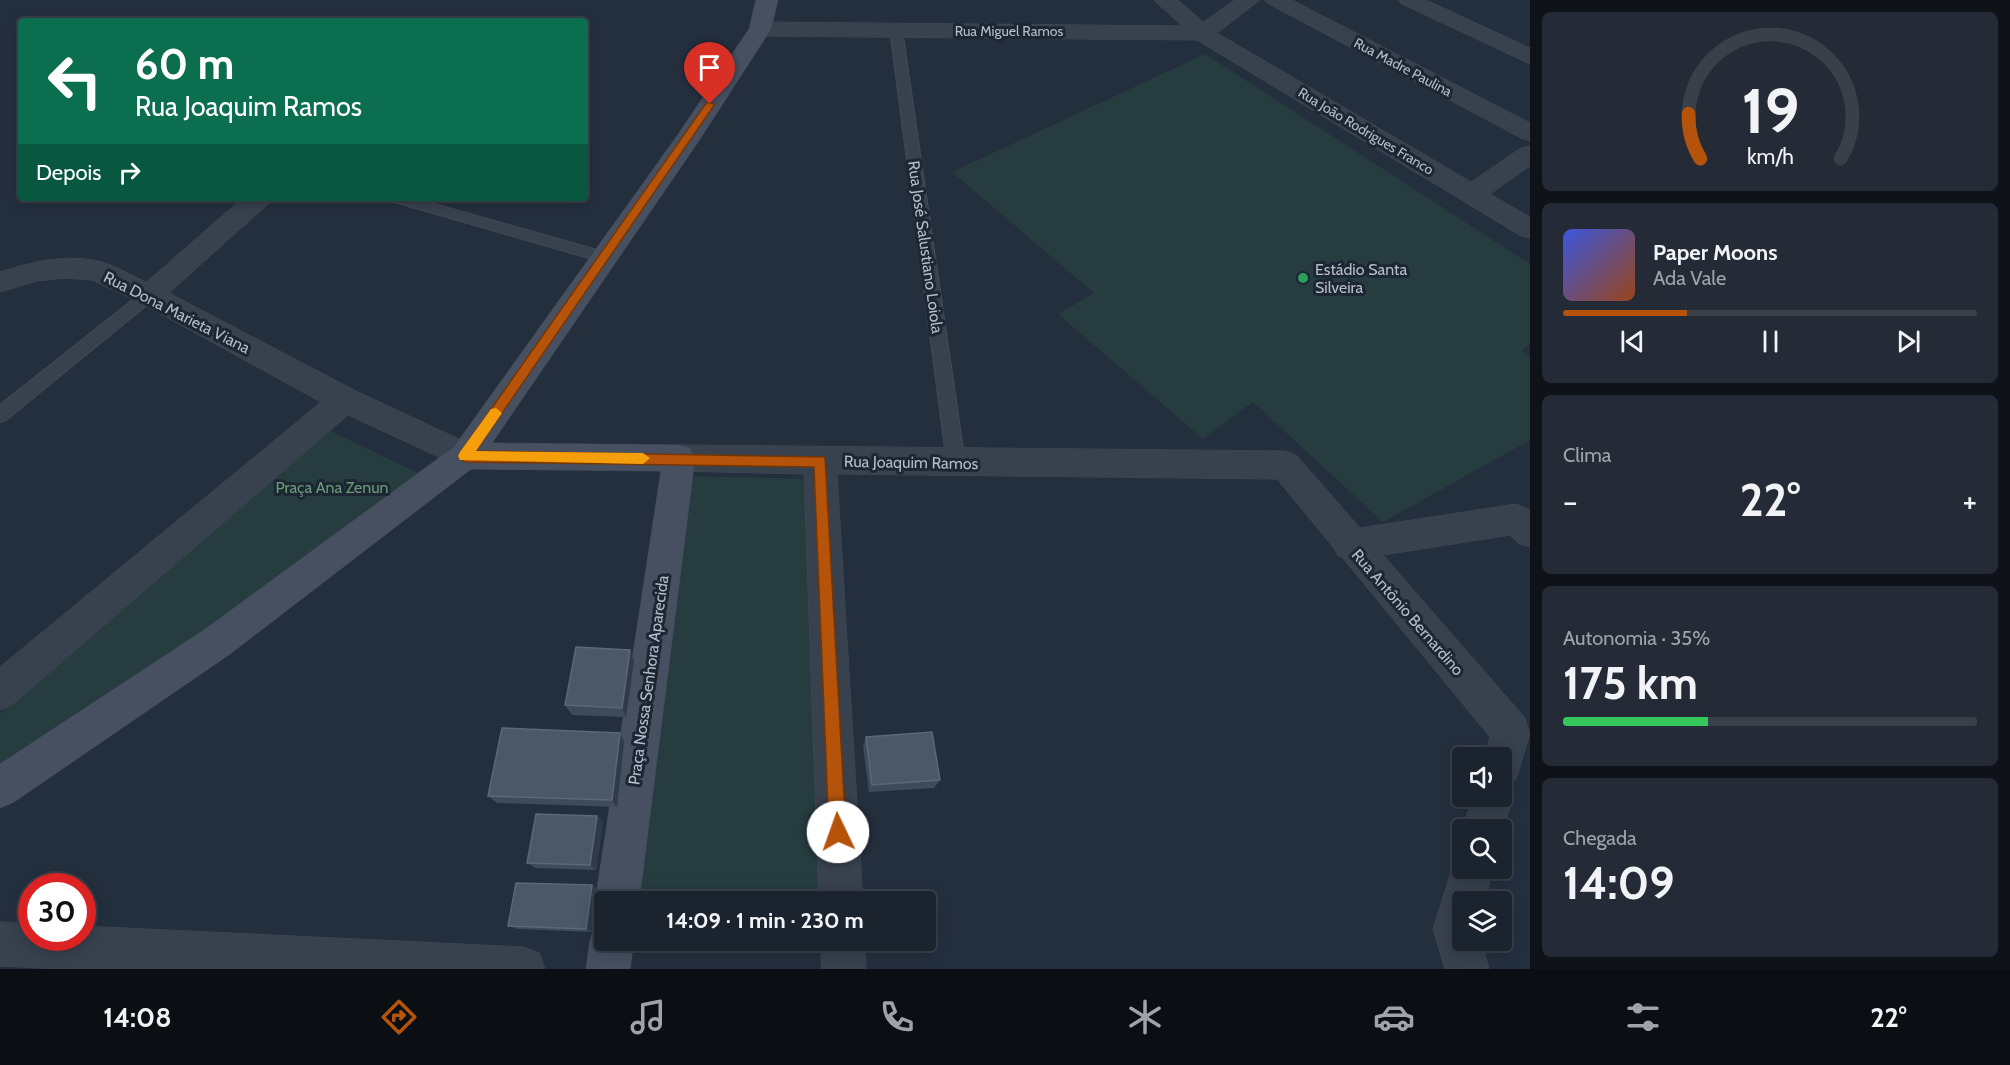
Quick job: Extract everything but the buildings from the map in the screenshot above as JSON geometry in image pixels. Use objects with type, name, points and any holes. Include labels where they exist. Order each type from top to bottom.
[{"type":"street","points":[[0,788],[217,642],[465,456],[606,258],[760,29],[767,0]]},
{"type":"street","name":"Rua João Rodrigues Franco","points":[[1165,0],[1202,33],[1530,229]]},
{"type":"street","points":[[1202,33],[1249,0]]},
{"type":"street","name":"Rua Madre Paulina","points":[[1276,0],[1530,133]]},
{"type":"street","points":[[1409,0],[1530,57]]},
{"type":"street","name":"Rua Miguel Ramos","points":[[760,29],[1202,33]]},
{"type":"street","points":[[1472,194],[1530,154]]},
{"type":"street","points":[[149,295],[256,201]]},
{"type":"street","name":"Rua Dona Marieta Viana","points":[[0,282],[36,271],[76,269],[97,271],[149,295],[345,400]]},
{"type":"street","points":[[0,691],[345,400],[465,456]]},
{"type":"street","name":"Rua Joaquim Ramos","points":[[465,456],[956,464],[1285,465]]},
{"type":"street","name":"Praça Nossa Senhora Aparecida","points":[[619,891],[679,459]]},
{"type":"street","points":[[820,461],[840,891]]},
{"type":"street","name":"Rua Antônio Bernardino","points":[[1285,465],[1511,732],[1507,747]]},
{"type":"street","points":[[1350,544],[1516,519],[1530,532]]},
{"type":"street","points":[[0,944],[523,969]]},
{"type":"street","points":[[608,969],[610,951]]},
{"type":"street","points":[[843,951],[844,969]]},
{"type":"street","points":[[1462,951],[1467,969]]},
{"type":"lane","name":"Rua José Salustiano Loiola","points":[[896,30],[956,464]]},
{"type":"lane","points":[[406,201],[606,258]]},
{"type":"lane","points":[[0,415],[149,295]]},
{"type":"green space","name":"Estádio Santa Silveira","points":[[1205,54],[1530,264],[1530,344],[1521,351],[1530,358],[1530,440],[1383,522],[1253,402],[1203,439],[1058,314],[1094,293],[952,172]]},
{"type":"green space","name":"Praça Ana Zenun","points":[[325,428],[426,477],[215,634],[0,770],[0,713]]},
{"type":"green space","points":[[684,476],[813,479],[831,891],[627,891]]},
{"type":"slow traffic","points":[[496,413],[465,456],[643,458]]},
{"type":"place","name":"Estádio Santa Silveira","points":[[1303,278]]},
{"type":"route","points":[[710,104],[606,258],[465,456],[820,461],[838,832]]}]
